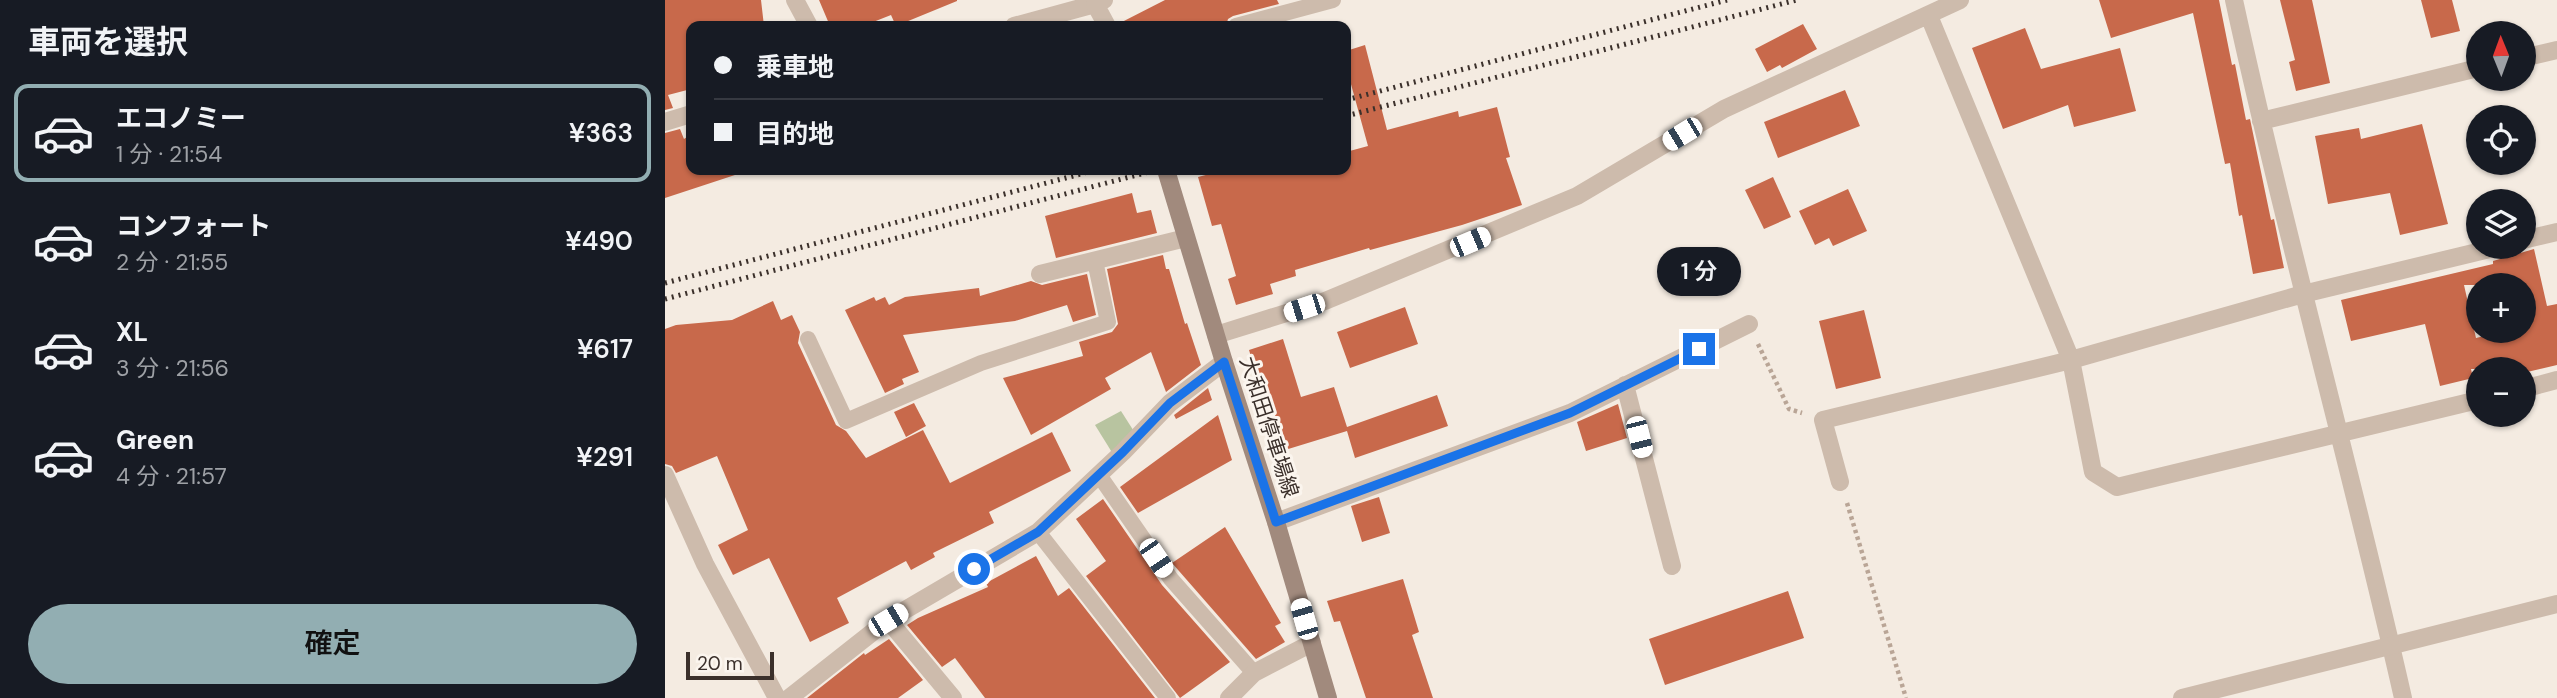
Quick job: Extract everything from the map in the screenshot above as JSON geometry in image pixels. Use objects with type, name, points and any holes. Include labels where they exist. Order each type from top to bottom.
[{"type":"main road","name":"大和田停車場線","points":[[1167,175],[1328,698]]},
{"type":"street","points":[[795,0],[806,21]]},
{"type":"street","points":[[1216,334],[1325,301],[1577,196],[1724,109],[1960,0]]},
{"type":"street","points":[[2234,0],[2261,121],[2340,433],[2403,698]]},
{"type":"street","points":[[1031,21],[1097,1],[1105,21]]},
{"type":"street","points":[[1929,16],[2071,360],[2093,472],[2117,487],[2466,403]]},
{"type":"street","points":[[2536,55],[2557,50]]},
{"type":"street","points":[[2261,121],[2466,71]]},
{"type":"street","points":[[665,122],[686,116]]},
{"type":"street","points":[[2536,237],[2557,232]]},
{"type":"street","points":[[1040,274],[1186,238]]},
{"type":"street","points":[[1840,482],[1823,420],[2071,360],[2304,294],[2466,255]]},
{"type":"street","points":[[1276,522],[1570,413],[1749,324]]},
{"type":"street","points":[[789,698],[888,620],[1038,532],[1100,475],[1170,403],[1224,362]]},
{"type":"street","points":[[2536,385],[2557,380]]},
{"type":"street","points":[[1625,386],[1672,566]]},
{"type":"street","points":[[665,475],[705,564],[776,698]]},
{"type":"street","points":[[2182,698],[2557,604]]},
{"type":"street","points":[[888,620],[953,698]]},
{"type":"street","points":[[1229,698],[1254,673],[1312,643]]},
{"type":"lane","points":[[1255,21],[1333,0]]},
{"type":"lane","points":[[809,339],[846,421],[981,363],[1108,322],[1095,261]]},
{"type":"lane","points":[[1100,475],[1171,579],[1254,673]]},
{"type":"lane","points":[[1038,532],[1168,698]]},
{"type":"path","points":[[1749,324],[1789,409],[1823,420]]},
{"type":"path","points":[[1840,482],[1906,698]]},
{"type":"green space","points":[[1121,411],[1135,433],[1113,454],[1095,425]]},
{"type":"building","points":[[665,0],[761,0],[763,21],[686,21],[686,90],[668,95],[673,108],[665,110]]},
{"type":"building","points":[[819,0],[957,0],[908,21],[894,21],[891,15],[876,21],[828,21]]},
{"type":"building","points":[[1165,0],[1277,0],[1279,4],[1233,16],[1227,21],[1124,21]]},
{"type":"building","points":[[2099,0],[2219,0],[2232,65],[2235,64],[2246,120],[2250,119],[2284,268],[2253,274],[2230,163],[2225,164],[2193,13],[2111,38]]},
{"type":"building","points":[[2280,0],[2312,0],[2330,83],[2296,91],[2289,62],[2295,60]]},
{"type":"building","points":[[2421,0],[2452,0],[2460,31],[2431,38]]},
{"type":"building","points":[[1803,24],[1817,49],[1782,68],[1780,65],[1767,72],[1755,49]]},
{"type":"building","points":[[2025,28],[2041,69],[2120,48],[2136,111],[2074,127],[2068,105],[2003,129],[1972,48]]},
{"type":"building","points":[[1365,45],[1387,130],[1458,111],[1459,117],[1497,107],[1510,157],[1506,158],[1522,205],[1462,225],[1295,270],[1296,276],[1270,284],[1273,294],[1236,305],[1228,279],[1236,276],[1221,224],[1212,226],[1198,177],[1351,175],[1351,151],[1368,146],[1351,84],[1351,49]]},
{"type":"building","points":[[1845,90],[1860,126],[1778,158],[1764,122]]},
{"type":"building","points":[[2422,124],[2448,224],[2400,235],[2390,193],[2328,204],[2315,136],[2359,128],[2361,139]]},
{"type":"building","points":[[680,129],[684,139],[686,138],[686,175],[735,175],[665,198],[665,133]]},
{"type":"building","points":[[1773,177],[1791,217],[1764,229],[1745,190]]},
{"type":"building","points":[[1848,189],[1867,231],[1833,246],[1829,238],[1815,245],[1799,211]]},
{"type":"building","points":[[1132,193],[1137,213],[1151,210],[1157,233],[1056,258],[1045,216]]},
{"type":"building","points":[[1163,255],[1201,365],[1166,392],[1151,352],[1105,378],[1111,389],[1031,435],[1003,378],[1083,356],[1079,342],[1112,332],[1118,324],[1107,269]]},
{"type":"building","points":[[2536,258],[2547,306],[2557,304],[2557,365],[2536,370],[2536,357],[2466,357],[2466,380],[2440,386],[2425,324],[2351,341],[2341,300],[2493,264],[2493,261],[2500,259]]},
{"type":"building","points":[[1087,274],[1096,315],[1073,322],[1067,305],[1015,321],[903,335],[919,372],[902,379],[904,384],[885,393],[845,310],[874,297],[876,301],[885,297],[889,305],[905,297],[979,288],[980,296],[1031,281],[1042,285]]},
{"type":"building","points":[[773,301],[781,320],[792,315],[800,332],[798,343],[836,425],[846,431],[866,458],[923,430],[950,483],[1052,432],[1071,471],[989,512],[994,523],[933,553],[935,557],[911,570],[906,561],[837,598],[849,623],[810,642],[769,558],[733,575],[718,545],[748,530],[717,456],[676,473],[672,466],[665,464],[665,329],[676,325],[732,320]]},
{"type":"building","points":[[1405,307],[1418,344],[1350,368],[1337,332]]},
{"type":"building","points":[[1864,310],[1881,378],[1836,389],[1819,321]]},
{"type":"building","points":[[1283,339],[1301,397],[1334,387],[1347,427],[1437,395],[1448,426],[1355,458],[1347,431],[1285,450],[1268,391],[1262,393],[1249,350]]},
{"type":"building","points":[[1208,388],[1212,400],[1176,419],[1174,415]]},
{"type":"building","points":[[914,403],[926,426],[906,437],[894,412]]},
{"type":"building","points":[[1618,404],[1627,438],[1586,451],[1577,422]]},
{"type":"building","points":[[1218,415],[1232,460],[1138,513],[1120,487]]},
{"type":"building","points":[[1379,497],[1390,533],[1362,542],[1351,506]]},
{"type":"building","points":[[1103,499],[1162,585],[1230,662],[1180,698],[1086,576],[1106,561],[1076,519]]},
{"type":"building","points":[[1225,527],[1281,623],[1275,626],[1285,642],[1256,659],[1172,563]]},
{"type":"building","points":[[1036,556],[1058,596],[1069,588],[1155,698],[985,698],[955,658],[942,667],[907,625],[988,587],[986,583]]},
{"type":"building","points":[[1403,579],[1419,632],[1412,635],[1433,698],[1366,698],[1340,621],[1334,622],[1327,601]]},
{"type":"building","points":[[1788,591],[1804,638],[1665,685],[1649,639]]},
{"type":"building","points":[[889,639],[923,680],[898,698],[807,698],[864,653],[865,655]]},
{"type":"railway","points":[[1351,99],[1727,0]]},
{"type":"railway","points":[[1351,115],[1797,0]]},
{"type":"railway","points":[[665,283],[1077,175]]},
{"type":"railway","points":[[665,299],[1137,175]]},
{"type":"route","points":[[974,569],[1038,532],[1123,452],[1170,403],[1224,362],[1276,522],[1570,413],[1699,349]]}]
